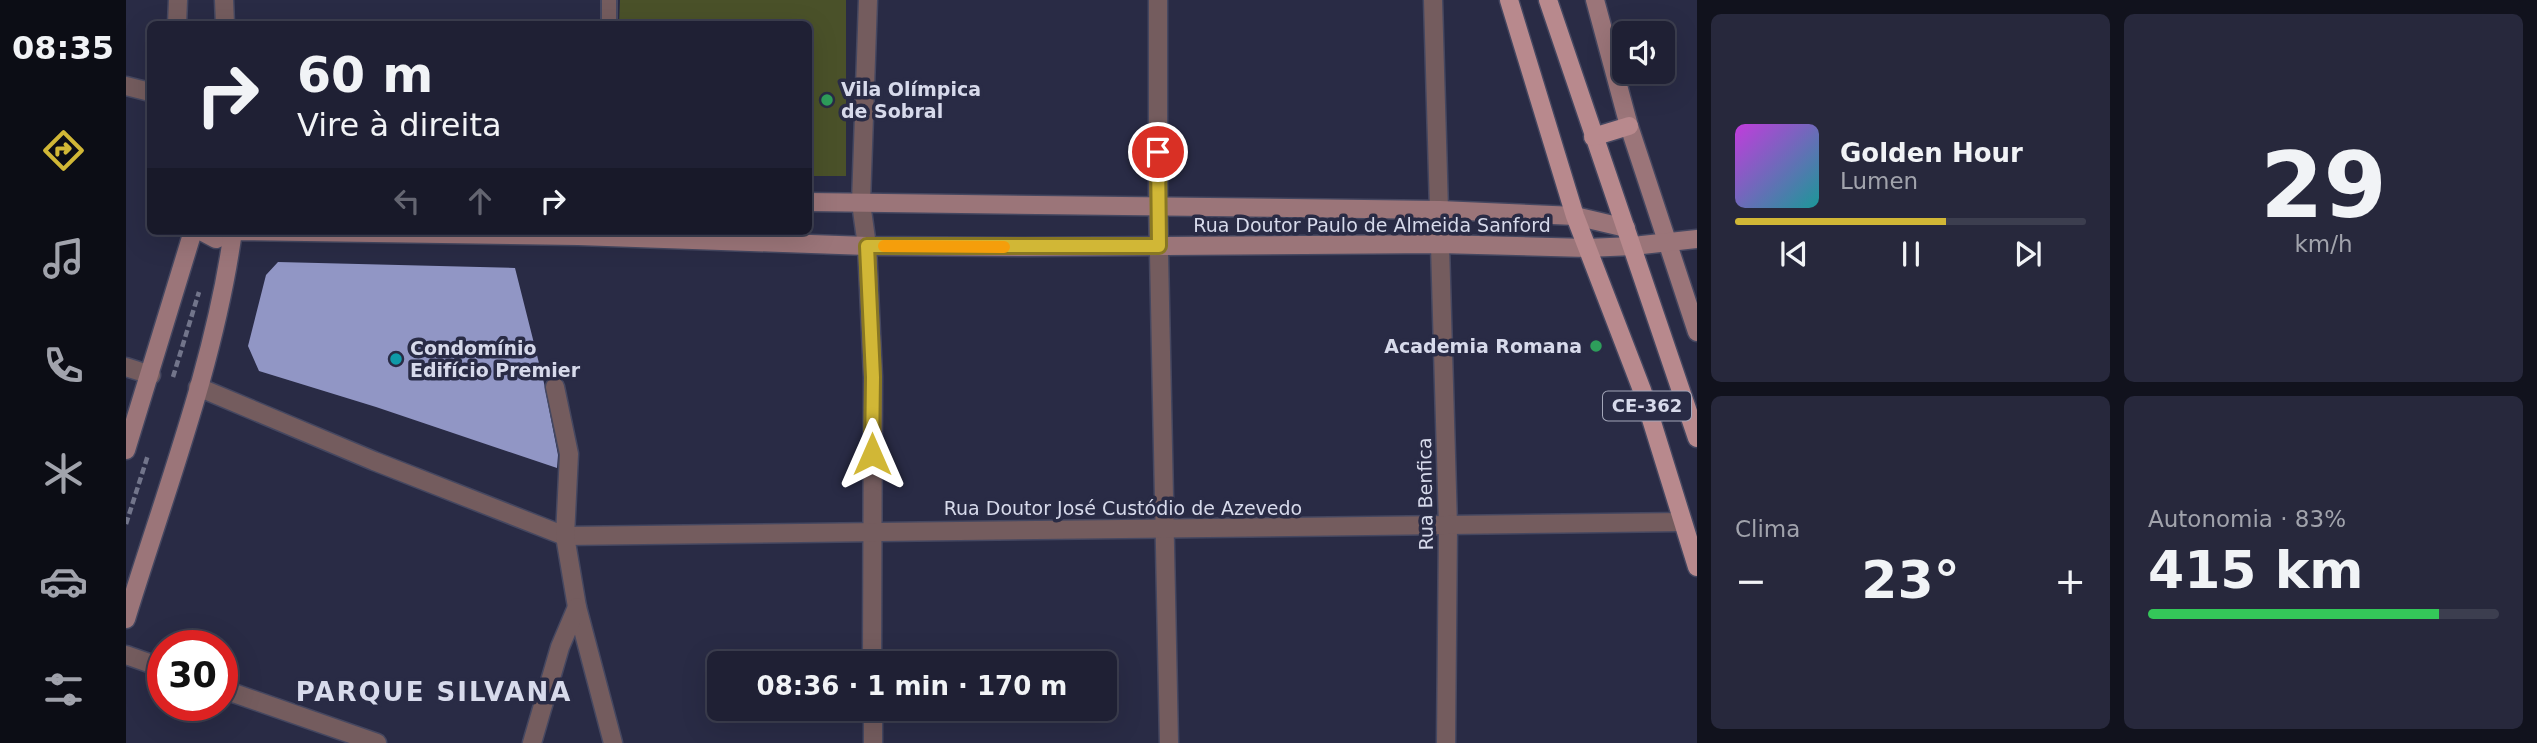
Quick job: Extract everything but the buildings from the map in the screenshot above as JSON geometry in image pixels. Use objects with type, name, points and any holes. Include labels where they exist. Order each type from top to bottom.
[{"type":"main road","name":"CE-362","points":[[1509,0],[1575,216],[1642,390],[1697,567]]},
{"type":"main road","name":"CE-362","points":[[1548,0],[1697,438]]},
{"type":"main road","points":[[1593,136],[1629,125]]},
{"type":"street","points":[[177,21],[178,0]]},
{"type":"street","points":[[224,0],[225,21]]},
{"type":"street","points":[[868,0],[861,203],[867,246],[873,377],[872,651]]},
{"type":"street","points":[[1158,0],[1158,205],[1169,743]]},
{"type":"street","name":"Rua Benfica","points":[[1433,0],[1448,526],[1446,743]]},
{"type":"street","points":[[1595,0],[1629,125],[1697,332]]},
{"type":"street","points":[[126,86],[147,91]]},
{"type":"street","name":"Rua Doutor Paulo de Almeida Sanford","points":[[812,202],[1440,210],[1575,216],[1626,228]]},
{"type":"street","points":[[126,450],[193,235]]},
{"type":"street","name":"Rua Doutor Paulo de Almeida Sanford","points":[[208,235],[216,239],[224,235]]},
{"type":"street","points":[[126,619],[198,387],[226,283],[232,235]]},
{"type":"street","name":"Rua Doutor Paulo de Almeida Sanford","points":[[509,235],[867,246],[1439,243],[1587,248],[1669,242]]},
{"type":"street","points":[[1669,242],[1697,239]]},
{"type":"street","points":[[126,367],[151,375]]},
{"type":"street","points":[[198,387],[374,461],[565,536]]},
{"type":"street","points":[[555,387],[569,454],[565,536],[577,607],[613,743]]},
{"type":"street","name":"Rua Doutor José Custódio de Azevedo","points":[[565,536],[1682,523]]},
{"type":"street","points":[[532,743],[560,648],[577,607]]},
{"type":"street","points":[[126,655],[147,662]]},
{"type":"street","points":[[238,695],[377,743]]},
{"type":"street","points":[[873,721],[873,743]]},
{"type":"lane","points":[[609,0],[609,21]]},
{"type":"green space","name":"Vila Olímpica de Sobral","points":[[620,0],[846,0],[846,176],[812,176],[812,21],[619,21]]},
{"type":"slow traffic","points":[[884,246],[1004,247]]},
{"type":"place","name":"Vila Olímpica de Sobral","points":[[827,100]]},
{"type":"place","name":"Academia Romana","points":[[1596,346]]},
{"type":"place","name":"Condomínio Edifício Premier","points":[[396,359]]},
{"type":"district","name":"PARQUE SILVANA","points":[[434,692]]},
{"type":"route","points":[[872,454],[873,377],[867,246],[1159,246],[1158,152]]}]
